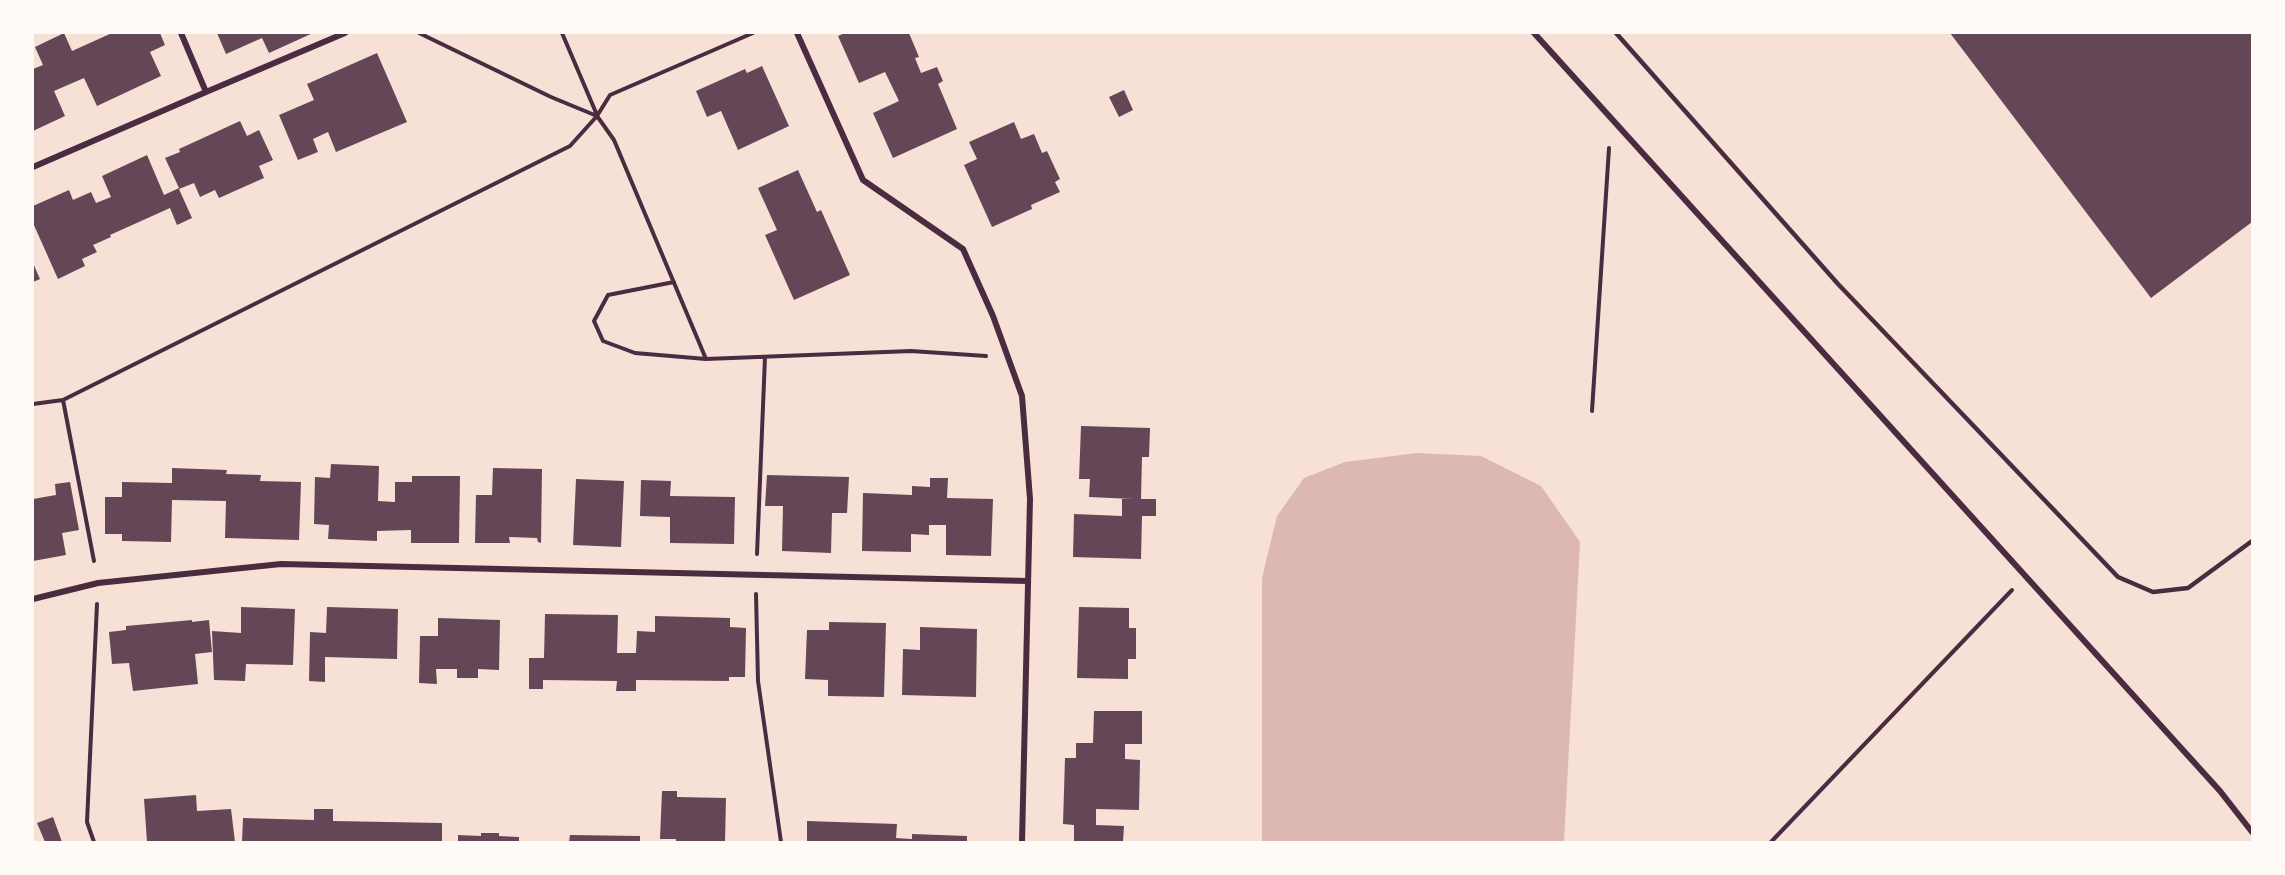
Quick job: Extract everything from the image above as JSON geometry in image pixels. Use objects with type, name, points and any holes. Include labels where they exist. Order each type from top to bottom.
[{"type":"street","points":[[181,33],[206,92]]},
{"type":"street","points":[[33,167],[345,33]]},
{"type":"street","points":[[797,33],[863,180],[963,249],[993,316],[1022,396],[1030,499],[1022,842]]},
{"type":"street","points":[[1533,33],[2220,791],[2252,832]]},
{"type":"street","points":[[33,599],[98,583],[281,564],[1028,581]]},
{"type":"lane","points":[[1616,33],[1838,284],[2118,577],[2153,591],[2188,588],[2252,541]]},
{"type":"path","points":[[419,33],[551,97],[597,116]]},
{"type":"path","points":[[562,33],[597,116],[614,140],[706,359]]},
{"type":"path","points":[[33,404],[63,400],[570,146],[597,116],[610,95],[753,33]]},
{"type":"path","points":[[1592,411],[1609,148]]},
{"type":"path","points":[[674,282],[608,295],[594,321],[603,341],[635,353],[706,359],[911,351],[1008,358]]},
{"type":"path","points":[[765,357],[756,575],[758,681],[781,842]]},
{"type":"path","points":[[63,400],[98,583],[87,822],[94,842]]},
{"type":"path","points":[[1771,842],[2025,577]]},
{"type":"shaded area","points":[[1417,453],[1481,456],[1541,486],[1580,542],[1564,842],[1262,842],[1262,578],[1277,516],[1304,478],[1345,462]]},
{"type":"building","points":[[64,33],[72,51],[112,33],[160,33],[165,45],[150,52],[161,76],[97,106],[84,78],[54,91],[65,116],[33,131],[33,69],[43,65],[35,47]]},
{"type":"building","points":[[217,33],[313,33],[269,53],[262,38],[226,54]]},
{"type":"building","points":[[845,33],[909,33],[919,57],[915,58],[921,73],[937,67],[943,81],[938,84],[957,129],[893,158],[873,113],[899,101],[885,72],[859,83],[838,36]]},
{"type":"building","points":[[1950,33],[2252,33],[2252,222],[2151,298]]},
{"type":"building","points":[[377,53],[407,122],[336,152],[328,132],[313,139],[318,152],[298,160],[279,115],[314,100],[307,84]]},
{"type":"building","points":[[762,66],[789,126],[738,150],[721,111],[707,117],[696,91],[745,69],[747,73]]},
{"type":"building","points":[[1124,90],[1133,110],[1119,117],[1109,97]]},
{"type":"building","points":[[240,121],[247,136],[259,130],[273,160],[259,166],[264,178],[219,198],[215,190],[200,197],[194,183],[179,189],[192,218],[177,225],[170,208],[110,235],[111,237],[93,245],[97,252],[82,259],[85,266],[58,279],[33,223],[33,206],[69,190],[73,200],[91,192],[96,203],[111,197],[102,176],[147,155],[164,195],[179,188],[165,158],[180,152],[179,149]]},
{"type":"building","points":[[1014,122],[1021,139],[1034,134],[1042,153],[1047,151],[1060,179],[1055,182],[1060,192],[1031,205],[1032,209],[992,227],[964,165],[977,159],[969,142]]},
{"type":"building","points":[[798,170],[817,212],[821,210],[850,275],[794,300],[765,235],[777,230],[758,188]]},
{"type":"building","points":[[33,263],[40,279],[33,282]]},
{"type":"building","points":[[1081,426],[1150,428],[1149,457],[1142,457],[1141,499],[1156,499],[1156,516],[1142,516],[1141,559],[1073,557],[1074,514],[1122,516],[1122,499],[1133,499],[1089,497],[1090,479],[1079,479]]},
{"type":"building","points":[[331,464],[379,466],[378,501],[395,502],[395,482],[412,482],[412,476],[460,476],[459,543],[411,543],[411,530],[377,531],[377,541],[328,539],[329,525],[314,524],[315,477],[330,478]]},
{"type":"building","points":[[172,468],[227,470],[226,474],[261,475],[260,481],[301,482],[299,540],[225,538],[226,501],[172,500],[171,542],[122,541],[122,534],[105,534],[105,497],[122,497],[122,482],[172,483]]},
{"type":"building","points":[[493,468],[542,469],[541,543],[537,538],[509,537],[510,543],[475,543],[476,495],[492,495]]},
{"type":"building","points":[[767,475],[849,477],[847,513],[832,513],[831,553],[782,551],[783,506],[765,506]]},
{"type":"building","points":[[930,478],[948,478],[947,498],[993,499],[991,556],[946,555],[946,525],[929,525],[929,535],[911,534],[911,552],[862,551],[863,493],[912,495],[912,486],[930,487]]},
{"type":"building","points":[[576,479],[624,481],[621,547],[573,545]]},
{"type":"building","points":[[641,480],[671,481],[670,496],[735,497],[734,544],[670,543],[670,517],[640,516]]},
{"type":"building","points":[[70,482],[79,530],[62,533],[66,555],[33,561],[33,499],[56,495],[55,484]]},
{"type":"building","points":[[241,607],[295,609],[293,665],[246,664],[245,681],[214,680],[212,631],[241,633]]},
{"type":"building","points":[[327,607],[398,609],[397,659],[325,657],[325,682],[309,681],[310,632],[326,633]]},
{"type":"building","points":[[1079,607],[1129,608],[1129,628],[1136,628],[1136,659],[1128,659],[1128,679],[1077,678]]},
{"type":"building","points":[[545,614],[618,615],[617,653],[636,653],[637,631],[655,632],[655,616],[730,618],[730,627],[746,628],[745,677],[729,677],[729,681],[636,680],[636,691],[616,691],[617,681],[543,680],[543,689],[529,689],[529,658],[544,658]]},
{"type":"building","points":[[438,618],[500,620],[499,670],[478,669],[478,678],[457,678],[457,669],[436,669],[437,684],[419,683],[420,636],[438,636]]},
{"type":"building","points":[[192,620],[192,622],[209,620],[212,652],[195,654],[198,684],[133,691],[129,663],[112,664],[109,632],[126,630],[126,626]]},
{"type":"building","points":[[829,622],[886,623],[884,697],[828,696],[828,680],[805,679],[807,630],[829,630]]},
{"type":"building","points":[[920,627],[977,629],[976,697],[902,695],[903,649],[920,650]]},
{"type":"building","points":[[1094,711],[1142,711],[1142,744],[1125,744],[1125,759],[1140,760],[1139,810],[1096,809],[1096,825],[1124,826],[1123,842],[1074,842],[1074,825],[1063,824],[1065,758],[1076,758],[1076,743],[1093,743]]},
{"type":"building","points":[[662,791],[677,791],[677,797],[726,798],[725,842],[676,842],[676,839],[660,839]]},
{"type":"building","points":[[196,795],[197,811],[231,809],[235,842],[147,842],[144,799]]},
{"type":"building","points":[[314,809],[333,809],[333,821],[442,823],[442,842],[242,842],[243,818],[314,820]]},
{"type":"building","points":[[53,817],[62,842],[45,842],[37,823]]},
{"type":"building","points":[[807,821],[897,824],[896,838],[912,839],[912,834],[967,836],[967,842],[807,842]]},
{"type":"building","points":[[481,833],[499,833],[499,836],[519,837],[519,842],[458,842],[458,835],[481,836]]},
{"type":"building","points":[[570,835],[640,836],[640,842],[569,842]]}]
